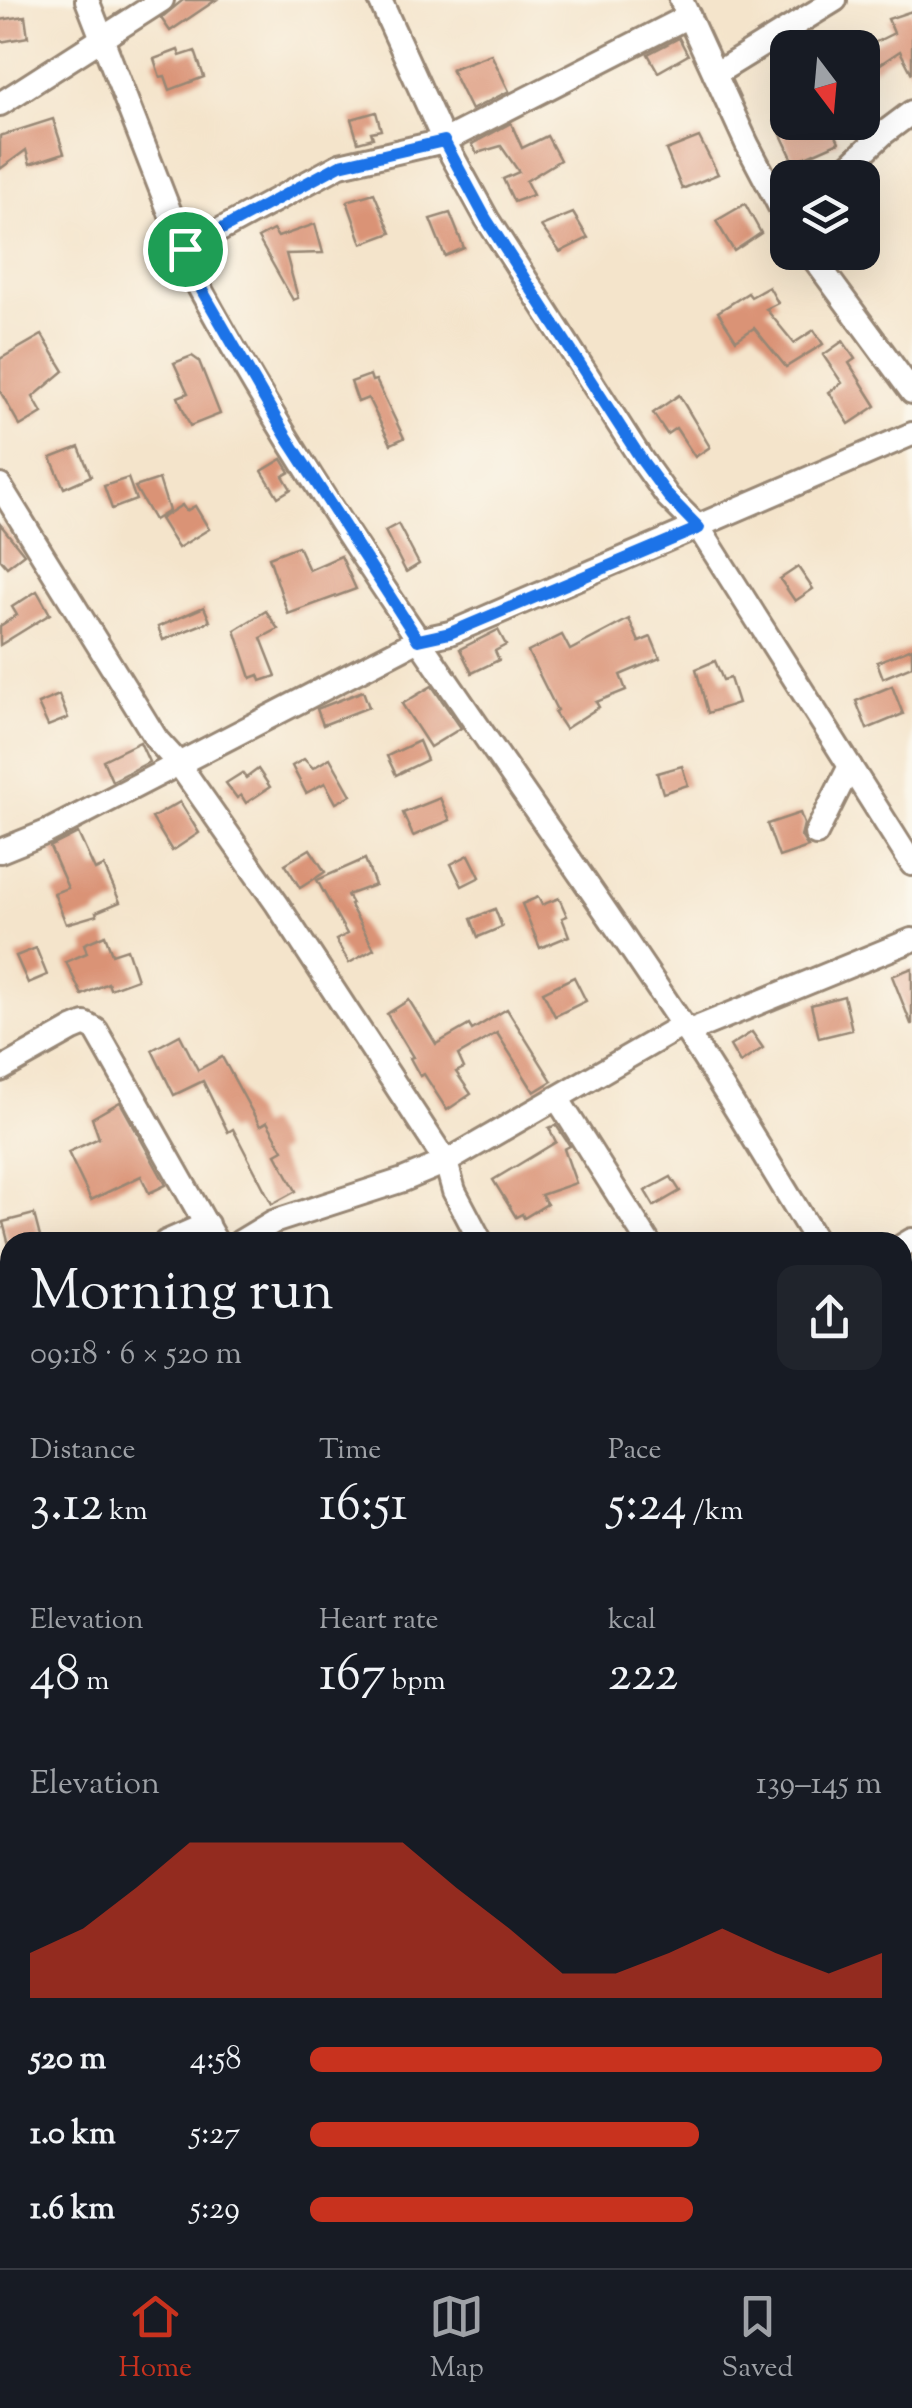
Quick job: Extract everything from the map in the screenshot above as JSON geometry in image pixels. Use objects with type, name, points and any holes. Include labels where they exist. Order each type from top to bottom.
[{"type":"street","points":[[88,0],[206,299],[286,436],[418,640],[685,1028],[811,1232]]},
{"type":"street","points":[[0,104],[162,0]]},
{"type":"street","points":[[380,0],[444,141],[486,219],[643,462],[699,528],[912,864]]},
{"type":"street","points":[[715,74],[835,0]]},
{"type":"street","points":[[185,249],[340,165],[444,141],[685,8],[770,186]]},
{"type":"street","points":[[855,160],[912,112]]},
{"type":"street","points":[[822,270],[912,392]]},
{"type":"street","points":[[0,851],[47,832],[418,640],[450,633],[912,434]]},
{"type":"street","points":[[0,486],[157,740],[178,763],[277,904],[446,1162],[454,1191],[476,1232]]},
{"type":"street","points":[[816,834],[850,766]]},
{"type":"street","points":[[256,1232],[273,1222],[446,1162],[685,1028],[912,940]]},
{"type":"street","points":[[0,1070],[85,1024],[96,1030],[210,1232]]},
{"type":"street","points":[[557,1098],[642,1232]]},
{"type":"building","points":[[183,0],[216,0],[170,31],[161,18]]},
{"type":"building","points":[[912,11],[912,74],[900,51],[880,64],[880,40],[894,33],[888,19]]},
{"type":"building","points":[[25,16],[28,37],[0,42],[0,20]]},
{"type":"building","points":[[679,38],[688,55],[658,72],[648,54]]},
{"type":"building","points":[[178,50],[180,56],[195,51],[204,77],[170,90],[154,59]]},
{"type":"building","points":[[491,54],[509,91],[471,110],[451,69]]},
{"type":"building","points":[[376,112],[381,130],[371,132],[373,138],[358,142],[351,119]]},
{"type":"building","points":[[53,119],[64,153],[30,164],[26,150],[0,169],[0,136]]},
{"type":"building","points":[[511,123],[522,148],[547,136],[560,160],[526,181],[533,195],[514,202],[503,179],[519,172],[501,146],[477,153],[472,144]]},
{"type":"building","points":[[699,137],[718,174],[682,189],[666,150]]},
{"type":"building","points":[[784,140],[839,142],[798,160],[793,160]]},
{"type":"building","points":[[374,193],[391,233],[362,244],[347,201]]},
{"type":"building","points":[[745,204],[761,233],[734,251],[716,221]]},
{"type":"building","points":[[450,213],[464,248],[445,256],[430,219]]},
{"type":"building","points":[[573,213],[588,238],[560,252],[541,226]]},
{"type":"building","points":[[315,224],[323,253],[286,254],[298,298],[293,300],[258,238],[273,230],[278,237]]},
{"type":"building","points":[[769,287],[778,303],[766,309],[794,343],[814,330],[823,344],[786,367],[754,328],[736,340],[718,312],[748,293],[751,297]]},
{"type":"building","points":[[42,335],[64,371],[33,397],[42,413],[20,426],[0,391],[0,359]]},
{"type":"building","points":[[843,341],[855,359],[849,363],[876,406],[849,424],[829,392],[842,383],[823,355]]},
{"type":"building","points":[[192,356],[199,361],[220,414],[190,426],[178,397],[188,393],[174,363]]},
{"type":"building","points":[[370,375],[404,438],[391,444],[368,398],[358,402],[351,382]]},
{"type":"building","points":[[679,395],[710,447],[695,457],[676,428],[667,434],[653,413]]},
{"type":"building","points":[[79,447],[91,476],[64,488],[51,458]]},
{"type":"building","points":[[282,459],[290,472],[283,476],[291,489],[278,497],[262,471]]},
{"type":"building","points":[[128,478],[136,500],[112,509],[104,486]]},
{"type":"building","points":[[159,479],[169,511],[154,520],[135,487]]},
{"type":"building","points":[[182,505],[186,511],[195,506],[209,529],[178,548],[160,519]]},
{"type":"building","points":[[0,524],[24,554],[7,567],[0,559]]},
{"type":"building","points":[[398,524],[419,564],[406,572],[385,531]]},
{"type":"building","points":[[298,546],[309,570],[341,556],[356,589],[288,614],[269,557]]},
{"type":"building","points":[[798,567],[813,589],[795,601],[780,579]]},
{"type":"building","points":[[37,591],[50,614],[0,645],[0,626],[17,615],[12,607]]},
{"type":"building","points":[[204,607],[210,621],[163,640],[158,627]]},
{"type":"building","points":[[266,611],[278,629],[261,638],[276,676],[261,681],[259,675],[251,678],[235,630]]},
{"type":"building","points":[[629,619],[639,642],[651,637],[660,658],[620,675],[626,690],[596,702],[599,707],[565,729],[528,652],[562,635],[570,650]]},
{"type":"building","points":[[498,630],[506,645],[495,651],[499,660],[472,673],[460,649]]},
{"type":"building","points":[[912,648],[912,666],[883,678],[877,662]]},
{"type":"building","points":[[715,661],[723,680],[730,678],[738,703],[708,713],[696,669]]},
{"type":"building","points":[[432,686],[461,728],[430,747],[402,704]]},
{"type":"building","points":[[892,686],[903,714],[867,729],[856,701]]},
{"type":"building","points":[[363,691],[369,707],[323,725],[317,709]]},
{"type":"building","points":[[59,695],[68,718],[48,726],[38,704]]},
{"type":"building","points":[[419,741],[427,760],[396,775],[387,756]]},
{"type":"building","points":[[140,742],[149,762],[112,781],[103,760]]},
{"type":"building","points":[[330,758],[351,795],[336,803],[325,783],[306,793],[292,766],[304,759],[313,768]]},
{"type":"building","points":[[682,766],[688,785],[663,793],[657,773]]},
{"type":"building","points":[[258,769],[270,787],[246,803],[226,783],[242,773],[246,778]]},
{"type":"building","points":[[440,798],[450,820],[413,836],[403,813]]},
{"type":"building","points":[[180,802],[199,833],[172,851],[152,818]]},
{"type":"building","points":[[800,813],[804,824],[801,836],[808,847],[779,857],[767,824]]},
{"type":"building","points":[[78,833],[95,870],[104,866],[120,902],[96,912],[97,915],[66,924],[54,893],[68,888],[50,847]]},
{"type":"building","points":[[310,849],[325,872],[300,888],[285,864]]},
{"type":"building","points":[[469,855],[480,877],[462,886],[451,864]]},
{"type":"building","points":[[365,859],[375,885],[347,895],[374,949],[349,963],[336,940],[347,934],[317,880]]},
{"type":"building","points":[[538,897],[542,905],[559,898],[567,916],[562,918],[569,936],[540,948],[522,904]]},
{"type":"building","points":[[495,909],[502,927],[478,937],[471,919]]},
{"type":"building","points":[[105,935],[112,954],[127,949],[137,979],[110,989],[108,983],[82,995],[66,962],[87,953],[84,944]]},
{"type":"building","points":[[36,948],[47,975],[28,983],[16,956]]},
{"type":"building","points":[[912,968],[912,1024],[911,1024],[892,976]]},
{"type":"building","points":[[574,977],[586,1001],[555,1016],[543,992]]},
{"type":"building","points":[[844,996],[852,1030],[819,1038],[811,1005]]},
{"type":"building","points":[[409,1000],[436,1044],[469,1025],[472,1030],[507,1009],[552,1081],[534,1092],[497,1033],[458,1055],[464,1068],[456,1072],[471,1094],[447,1110],[424,1074],[420,1076],[387,1014]]},
{"type":"building","points":[[752,1032],[763,1048],[740,1063],[730,1046]]},
{"type":"building","points":[[180,1035],[198,1070],[222,1057],[260,1126],[267,1122],[283,1150],[276,1154],[296,1191],[272,1204],[233,1129],[228,1132],[203,1081],[174,1095],[152,1050]]},
{"type":"building","points":[[120,1102],[166,1185],[149,1193],[141,1176],[91,1200],[68,1152],[99,1138],[92,1118]]},
{"type":"building","points":[[556,1125],[570,1146],[564,1149],[576,1183],[541,1195],[547,1204],[524,1218],[522,1214],[516,1217],[493,1180],[556,1142],[549,1128]]},
{"type":"building","points":[[671,1177],[680,1191],[654,1206],[645,1191]]},
{"type":"building","points":[[34,1214],[39,1232],[6,1232],[3,1222]]},
{"type":"route","points":[[444,141],[486,219],[643,462],[699,528],[450,633],[418,640],[286,436],[200,287],[185,249],[340,165],[444,141]]}]
